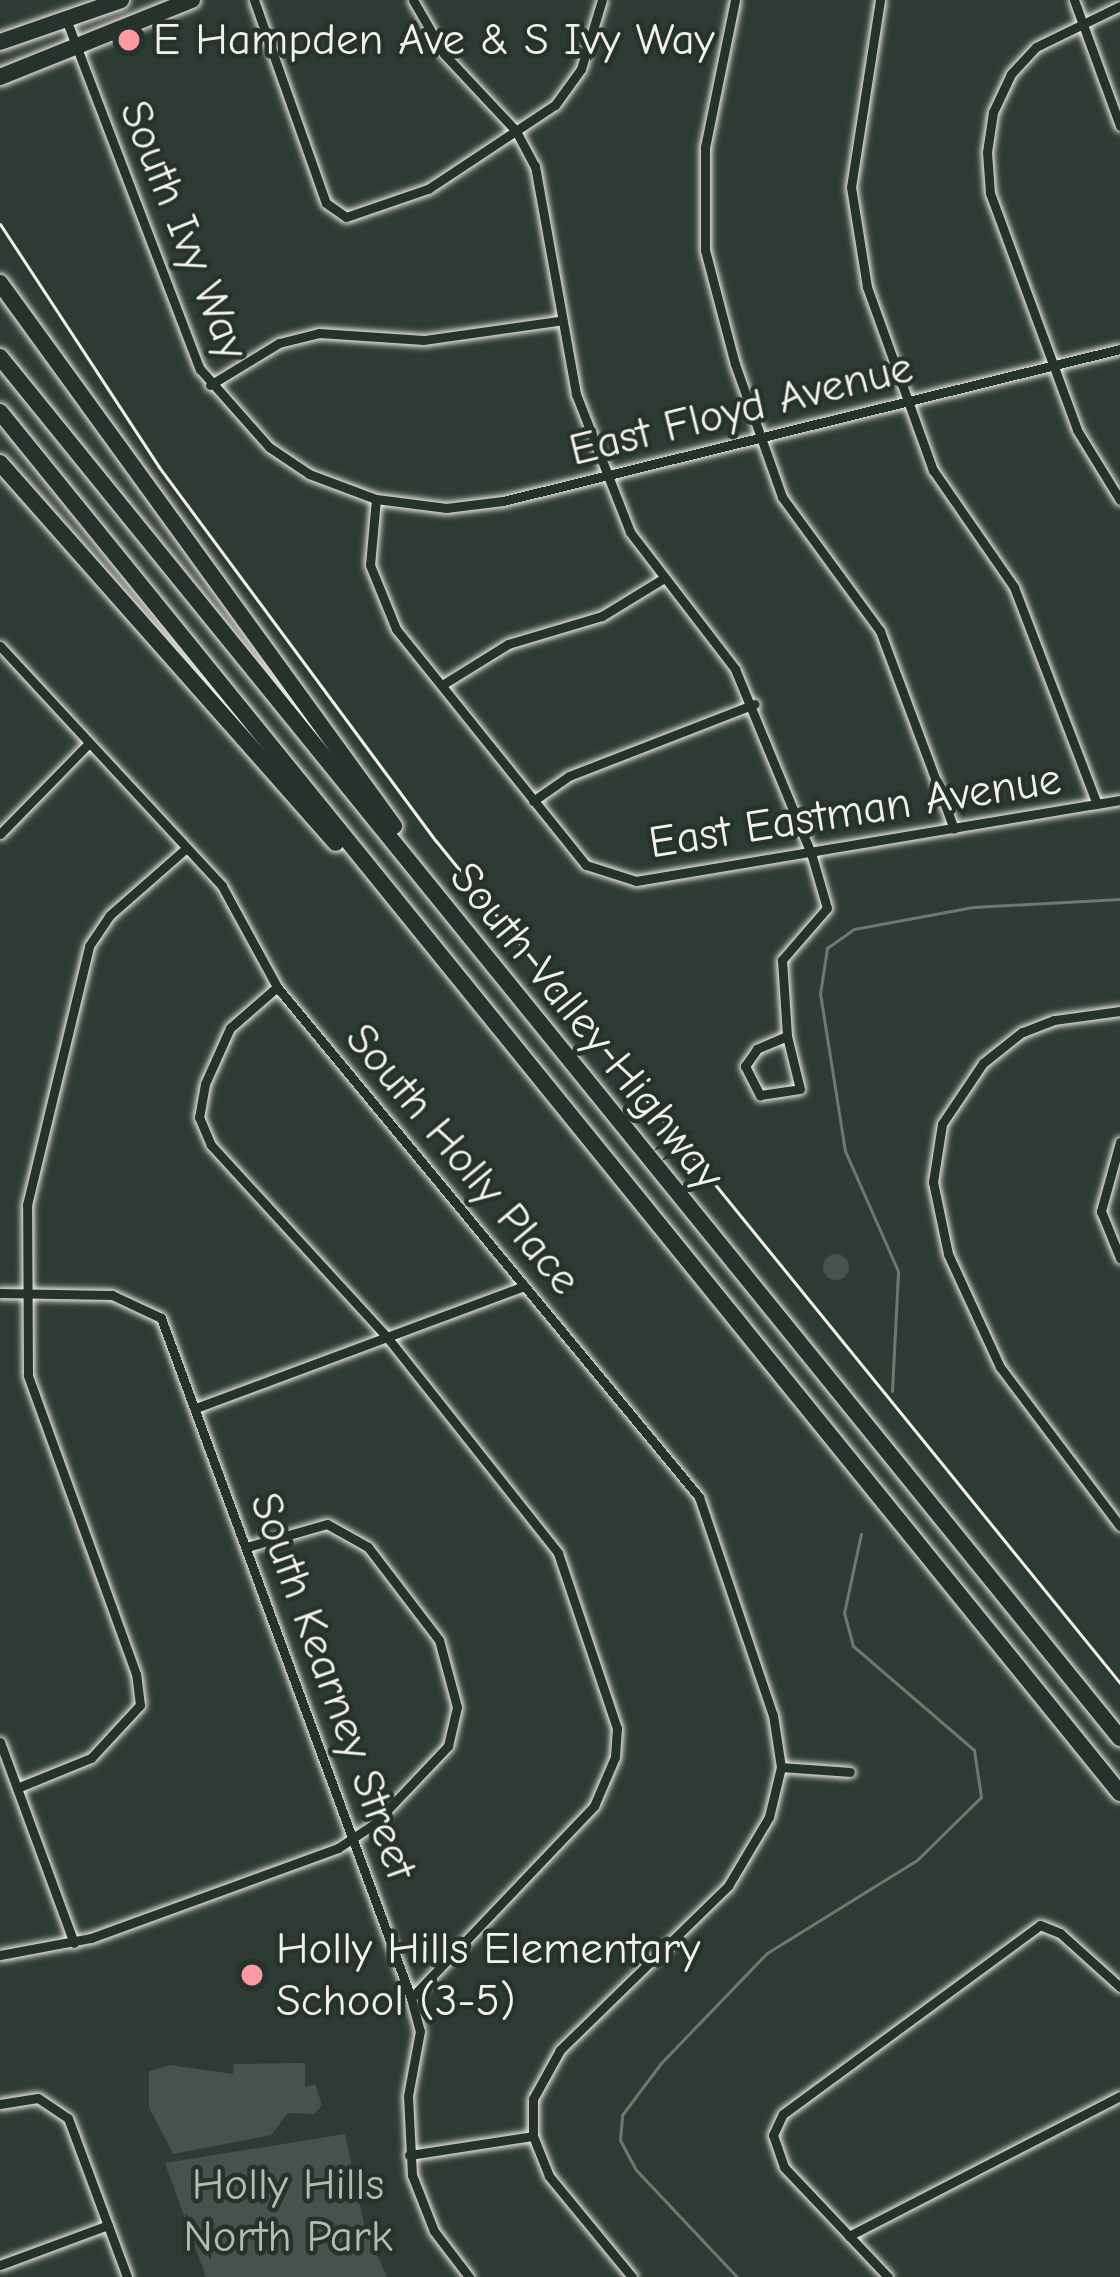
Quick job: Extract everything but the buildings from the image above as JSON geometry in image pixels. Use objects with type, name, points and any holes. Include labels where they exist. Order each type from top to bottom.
[{"type":"highway","points":[[0,39],[121,0]]},
{"type":"highway","points":[[0,77],[192,0]]},
{"type":"highway","points":[[0,283],[532,1016]]},
{"type":"highway","name":"South Valley Highway","points":[[0,356],[1120,1738]]},
{"type":"highway","name":"South Valley Highway","points":[[0,412],[1120,1792]]},
{"type":"highway","points":[[0,463],[153,643],[400,908]]},
{"type":"street","points":[[254,0],[326,203],[357,216],[440,182],[554,105],[580,69],[602,0]]},
{"type":"street","points":[[413,0],[444,54],[516,130],[544,193],[558,321],[608,475],[662,580],[714,638],[754,704],[811,853],[827,908],[782,960],[787,1036],[800,1089],[760,1095],[745,1077],[749,1056],[787,1036]]},
{"type":"street","points":[[735,0],[705,147],[705,250],[756,440],[796,519],[880,631],[954,829]]},
{"type":"street","points":[[880,0],[850,188],[868,287],[906,403],[944,491],[1023,606],[1097,804]]},
{"type":"street","points":[[1074,0],[1120,126]]},
{"type":"street","points":[[1120,6],[1036,47],[1011,74],[993,112],[987,152],[990,193],[1077,430],[1120,500]]},
{"type":"street","name":"South Ivy Way","points":[[66,19],[178,324],[210,385],[289,461],[376,499]]},
{"type":"street","points":[[210,385],[279,343],[319,333],[424,340],[558,321]]},
{"type":"street","name":"East Floyd Avenue","points":[[376,499],[446,508],[608,475],[1120,349]]},
{"type":"street","points":[[376,499],[370,547],[376,589],[395,629],[532,801],[585,769],[754,704]]},
{"type":"street","points":[[442,685],[508,644],[602,616],[662,580]]},
{"type":"street","name":"South Holly Place","points":[[0,646],[222,886],[277,987],[699,1497],[773,1714],[781,1768],[747,1862],[546,2067],[533,2099],[533,2136]]},
{"type":"street","points":[[0,834],[88,744]]},
{"type":"street","name":"East Eastman Avenue","points":[[532,801],[601,874],[636,881],[1120,800]]},
{"type":"street","points":[[17,1788],[91,1758],[130,1725],[141,1695],[28,1375],[27,1205],[88,946],[110,915],[185,849]]},
{"type":"street","points":[[277,987],[230,1028],[199,1118],[212,1145],[387,1337],[558,1553],[617,1728],[615,1757],[594,1806],[410,1998]]},
{"type":"street","points":[[1120,1011],[1022,1032],[953,1099],[937,1145],[934,1199],[965,1299],[1000,1367],[1120,1526]]},
{"type":"street","points":[[1120,1142],[1108,1168],[1101,1211],[1120,1258]]},
{"type":"street","points":[[196,1408],[524,1286]]},
{"type":"street","points":[[0,1293],[25,1294]]},
{"type":"street","name":"South Kearney Street","points":[[25,1294],[112,1295],[148,1308],[160,1318],[410,1998],[420,2031],[408,2096],[409,2155],[425,2215],[469,2277]]},
{"type":"street","points":[[1109,1512],[1120,1503]]},
{"type":"street","points":[[0,1955],[74,1943],[354,1840],[436,1764],[452,1737],[456,1693],[439,1640],[349,1532],[302,1527],[247,1547]]},
{"type":"street","points":[[0,1742],[74,1943]]},
{"type":"street","points":[[781,1768],[850,1772]]},
{"type":"street","points":[[888,2277],[788,2174],[773,2135],[791,2107],[1040,1925],[1054,1928],[1120,1987]]},
{"type":"street","points":[[849,2236],[1120,2096]]},
{"type":"street","points":[[0,2104],[49,2101],[68,2117],[127,2277]]},
{"type":"street","points":[[409,2155],[533,2136],[549,2176],[632,2277]]},
{"type":"street","points":[[0,2265],[108,2225]]},
{"type":"green space","points":[[836,1254],[849,1267],[836,1280],[823,1267]]},
{"type":"green space","points":[[305,2063],[305,2087],[315,2084],[322,2105],[314,2114],[288,2113],[271,2135],[173,2154],[149,2107],[149,2071],[170,2065],[233,2074],[234,2064]]},
{"type":"green space","name":"Holly Hills North Park","points":[[345,2134],[365,2229],[387,2277],[206,2277],[165,2163]]},
{"type":"waterway","points":[[892,1391],[898,1271],[845,1151],[820,994],[827,948],[854,929],[973,907],[1120,899]]},
{"type":"waterway","points":[[737,2277],[636,2170],[620,2140],[622,2115],[661,2063],[767,1953],[917,1860],[981,1797],[974,1750],[853,1646],[844,1613],[861,1534]]},
{"type":"tram line","points":[[0,224],[159,467],[436,841],[1120,1683]]},
{"type":"place","name":"E Hampden Ave & S Ivy Way","points":[[129,40]]},
{"type":"place","name":"Holly Hills Elementary School (3-5)","points":[[252,1975]]}]
